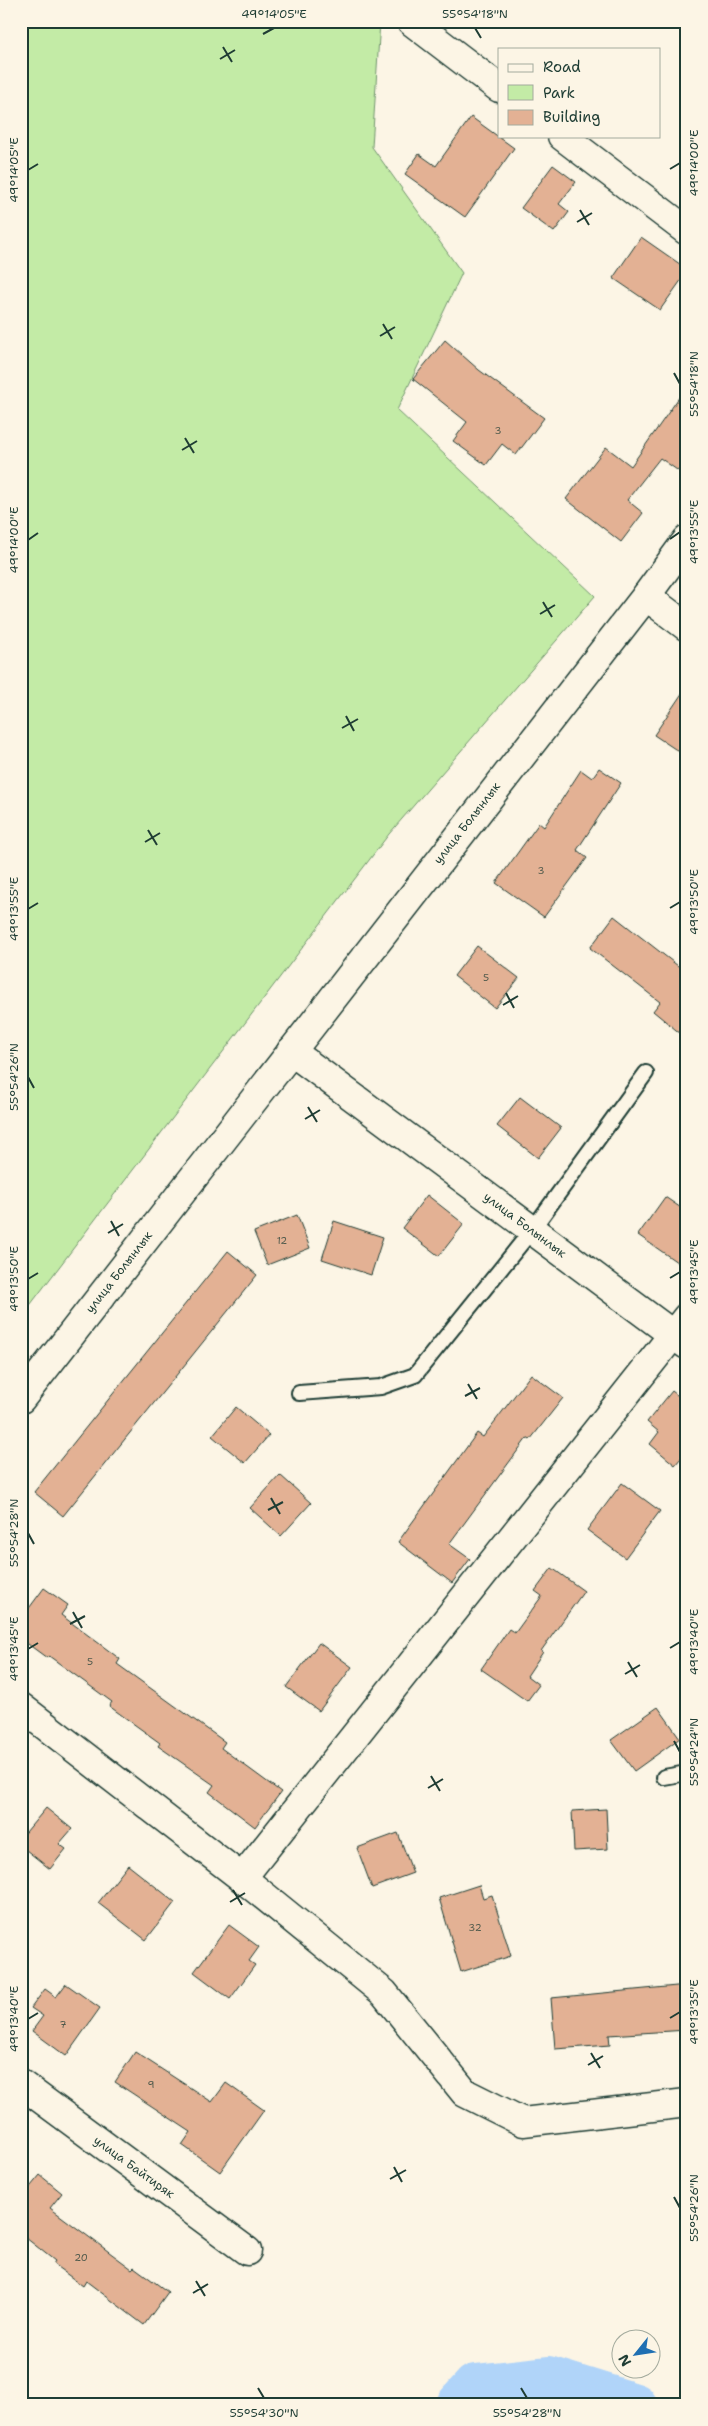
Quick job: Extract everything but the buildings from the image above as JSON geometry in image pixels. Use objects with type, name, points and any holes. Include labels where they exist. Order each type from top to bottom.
[{"type":"street","points":[[411,21],[498,87]]},
{"type":"street","points":[[565,138],[687,231]]},
{"type":"street","name":"улица Болынлык","points":[[21,1399],[646,596],[687,540]]},
{"type":"street","points":[[646,596],[687,628]]},
{"type":"street","name":"улица Болынлык","points":[[291,1051],[532,1230],[682,1332]]},
{"type":"street","points":[[242,1878],[682,1332]]},
{"type":"street","points":[[21,1707],[242,1878],[384,1993],[465,2093],[524,2122],[687,2103]]},
{"type":"street","name":"улица Байтиряк","points":[[21,2084],[247,2251]]},
{"type":"lane","points":[[299,1393],[381,1387],[414,1375],[532,1230],[646,1073]]},
{"type":"lane","points":[[664,1777],[687,1773]]},
{"type":"green space","points":[[21,21],[380,21],[372,147],[462,273],[397,410],[595,596],[389,834],[21,1317]]},
{"type":"waterway","points":[[458,2405],[475,2386],[548,2378],[635,2405]]}]
